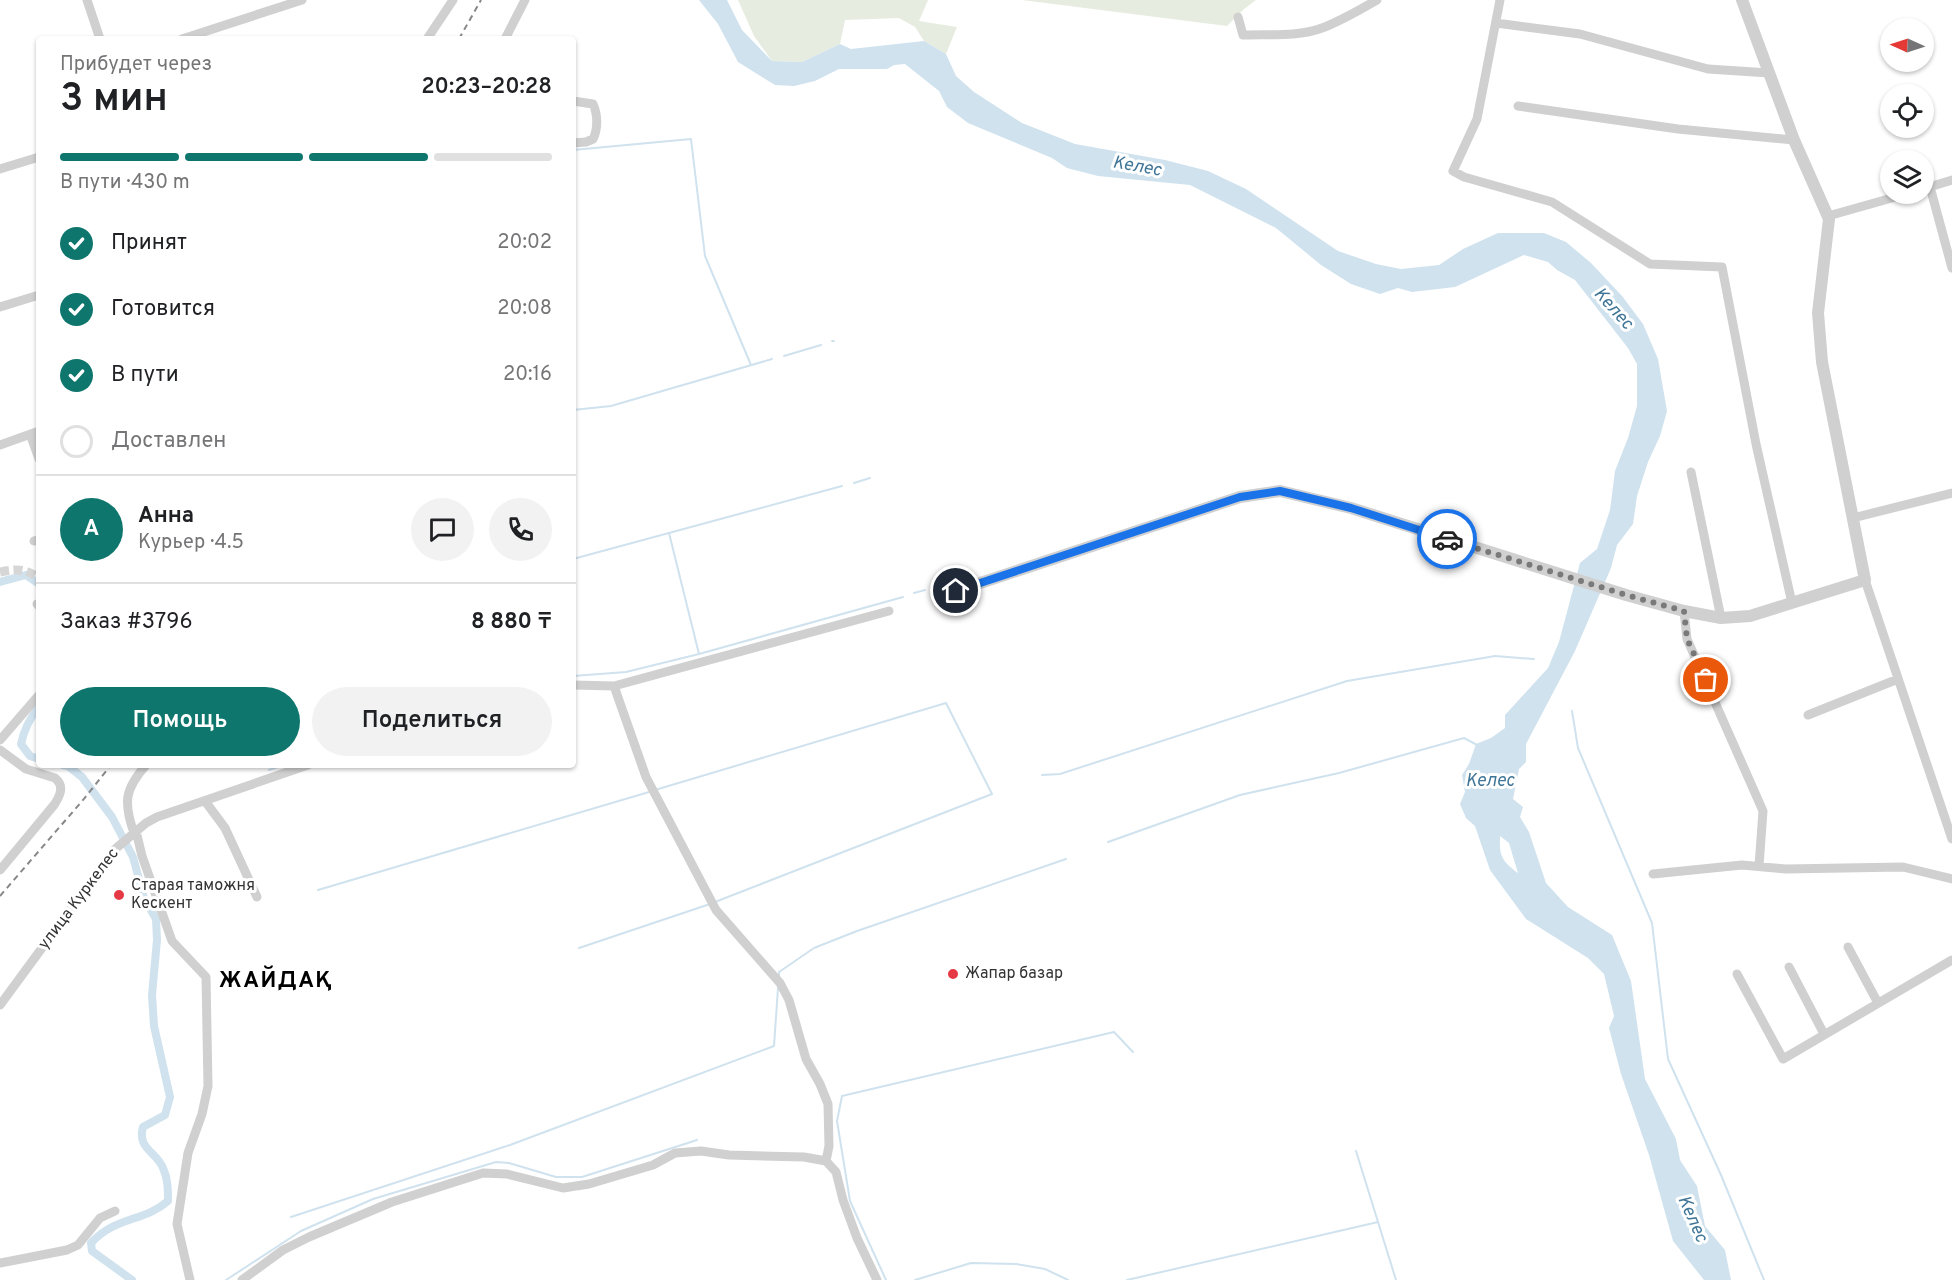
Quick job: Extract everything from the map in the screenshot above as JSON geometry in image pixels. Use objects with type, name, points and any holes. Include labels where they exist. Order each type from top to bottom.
[{"type":"street","points":[[87,0],[99,36]]},
{"type":"street","points":[[191,36],[302,0]]},
{"type":"street","points":[[429,36],[453,0]]},
{"type":"street","points":[[507,36],[525,0]]},
{"type":"street","points":[[1238,17],[1243,35],[1296,33],[1321,29],[1377,0]]},
{"type":"street","points":[[1500,0],[1477,119],[1453,171],[1464,177],[1552,202],[1650,264],[1722,267],[1756,444],[1792,603]]},
{"type":"street","points":[[1742,0],[1794,140],[1829,219],[1818,313],[1822,362],[1865,580],[1952,839]]},
{"type":"street","points":[[1496,23],[1580,34],[1708,69],[1769,73]]},
{"type":"street","points":[[576,101],[593,104],[597,124],[593,140],[576,143]]},
{"type":"street","points":[[1518,106],[1678,129],[1794,140]]},
{"type":"street","points":[[0,169],[36,158]]},
{"type":"street","points":[[1934,186],[1952,180]]},
{"type":"street","points":[[1828,216],[1880,201]]},
{"type":"street","points":[[1932,204],[1952,268]]},
{"type":"street","points":[[0,308],[36,296]]},
{"type":"street","points":[[0,445],[35,432]]},
{"type":"street","points":[[1691,472],[1721,618]]},
{"type":"street","points":[[956,591],[1240,497],[1280,491],[1351,508],[1626,595],[1684,611],[1721,618],[1750,616],[1865,580]]},
{"type":"street","points":[[1853,518],[1952,493]]},
{"type":"street","points":[[576,685],[614,686],[889,611]]},
{"type":"street","points":[[1684,611],[1687,639],[1763,812],[1759,866]]},
{"type":"street","points":[[1808,715],[1898,679]]},
{"type":"street","points":[[614,686],[646,777],[716,910],[780,983],[789,1000],[806,1059],[828,1104],[829,1146],[826,1161]]},
{"type":"street","points":[[0,740],[36,698]]},
{"type":"street","points":[[0,750],[26,769],[55,778],[61,786],[60,795],[54,805],[0,870]]},
{"type":"street","points":[[144,768],[130,786],[127,795],[132,834],[172,941],[199,966],[206,976],[208,1086],[202,1114],[188,1153],[177,1224],[190,1280]]},
{"type":"street","name":"улица Куркелес","points":[[0,1005],[114,850],[132,834],[157,817],[300,768]]},
{"type":"street","points":[[205,801],[225,828],[257,897]]},
{"type":"street","points":[[1653,874],[1742,865],[1785,869],[1903,867],[1952,879]]},
{"type":"street","points":[[1848,947],[1878,1003]]},
{"type":"street","points":[[1737,974],[1783,1059],[1952,960]]},
{"type":"street","points":[[1789,967],[1824,1034]]},
{"type":"street","points":[[242,1280],[283,1250],[309,1237],[392,1202],[483,1173],[507,1174],[563,1188],[590,1184],[653,1165],[675,1153],[701,1151],[729,1155],[804,1157],[826,1161],[836,1172],[854,1228],[877,1280]]},
{"type":"street","points":[[0,1263],[67,1250],[78,1245],[100,1218],[115,1211]]},
{"type":"shaded area","points":[[738,0],[928,0],[919,21],[957,27],[946,54],[924,41],[915,27],[899,18],[845,20],[840,44],[802,62],[772,61],[754,36]]},
{"type":"shaded area","points":[[1022,0],[1256,0],[1227,26]]},
{"type":"water","name":"Келес","points":[[699,0],[727,0],[742,30],[772,61],[802,62],[840,44],[851,49],[924,41],[946,54],[956,76],[974,92],[1022,123],[1075,144],[1165,160],[1208,171],[1246,189],[1338,251],[1376,264],[1401,269],[1439,265],[1463,249],[1498,233],[1544,233],[1566,242],[1591,263],[1622,296],[1643,324],[1658,359],[1667,411],[1637,496],[1633,524],[1617,545],[1611,568],[1575,651],[1526,744],[1526,762],[1519,769],[1513,799],[1523,807],[1520,817],[1529,832],[1546,883],[1568,907],[1612,935],[1631,981],[1645,1079],[1676,1139],[1680,1160],[1697,1186],[1705,1226],[1725,1250],[1731,1280],[1704,1280],[1673,1241],[1609,1028],[1614,1016],[1604,974],[1588,958],[1526,919],[1490,870],[1475,826],[1466,818],[1460,804],[1465,792],[1462,775],[1469,764],[1476,744],[1491,738],[1505,728],[1505,715],[1548,668],[1559,642],[1580,563],[1597,549],[1610,510],[1615,471],[1637,406],[1637,364],[1628,348],[1575,280],[1548,262],[1524,255],[1455,287],[1412,292],[1398,288],[1380,294],[1351,284],[1321,265],[1276,228],[1190,185],[1098,176],[1067,168],[1052,158],[968,123],[947,107],[939,91],[905,64],[894,65],[887,69],[839,69],[815,81],[794,86],[775,85],[738,62],[718,24]],"holes":[[[1500,836],[1509,843],[1518,873],[1503,858]]]},
{"type":"waterway","points":[[576,150],[691,139],[705,256],[751,365]]},
{"type":"waterway","points":[[784,356],[821,345]]},
{"type":"waterway","points":[[576,410],[611,406],[772,359]]},
{"type":"waterway","points":[[854,483],[870,478]]},
{"type":"waterway","points":[[576,558],[842,486]]},
{"type":"waterway","points":[[576,676],[626,672],[699,654],[669,533]]},
{"type":"waterway","points":[[0,582],[26,575],[36,582]]},
{"type":"waterway","points":[[914,593],[925,590]]},
{"type":"waterway","points":[[699,654],[903,597]]},
{"type":"waterway","points":[[1042,775],[1060,774],[1347,681],[1495,656],[1534,659]]},
{"type":"waterway","points":[[655,790],[946,703],[992,794],[715,902]]},
{"type":"waterway","points":[[36,711],[27,724],[21,744],[30,756],[36,758]]},
{"type":"waterway","points":[[1572,711],[1578,748],[1652,923],[1668,1059],[1721,1175],[1764,1280]]},
{"type":"waterway","points":[[1108,842],[1240,795],[1339,773],[1464,738],[1479,746]]},
{"type":"waterway","points":[[71,768],[82,777],[112,817],[133,857],[144,898],[156,919],[157,940],[152,995],[154,1026],[170,1097],[165,1115],[143,1127],[142,1134],[145,1145],[160,1162],[165,1172],[168,1201],[149,1213],[110,1228],[91,1243],[92,1251],[132,1280]]},
{"type":"waterway","points":[[269,770],[275,768]]},
{"type":"waterway","points":[[318,890],[649,792]]},
{"type":"waterway","points":[[779,976],[779,972],[814,948],[1066,859]]},
{"type":"waterway","points":[[579,948],[710,904]]},
{"type":"waterway","points":[[291,1217],[510,1145],[774,1046],[778,988]]},
{"type":"waterway","points":[[886,1280],[850,1201],[837,1121],[842,1096],[1114,1032],[1133,1052]]},
{"type":"waterway","points":[[226,1280],[301,1231],[373,1199],[496,1162],[509,1163],[556,1177],[582,1177],[697,1140]]},
{"type":"waterway","points":[[1356,1151],[1378,1222]]},
{"type":"waterway","points":[[1127,1280],[1378,1222],[1396,1280]]},
{"type":"waterway","points":[[915,1280],[971,1263],[1016,1264],[1045,1269],[1068,1280]]},
{"type":"tunnel","points":[[0,572],[21,570],[36,577]]},
{"type":"railway","points":[[461,36],[481,0]]},
{"type":"railway","points":[[0,896],[109,768]]},
{"type":"way so far","points":[[1447,539],[1684,611],[1687,639],[1706,680]]},
{"type":"place","name":"Старая таможня Кескент","points":[[119,895]]},
{"type":"place","name":"Жапар базар","points":[[953,974]]},
{"type":"district","name":"ЖАЙДАҚ","points":[[276,981]]},
{"type":"route","points":[[956,591],[1240,497],[1280,491],[1351,508],[1447,539]]}]
